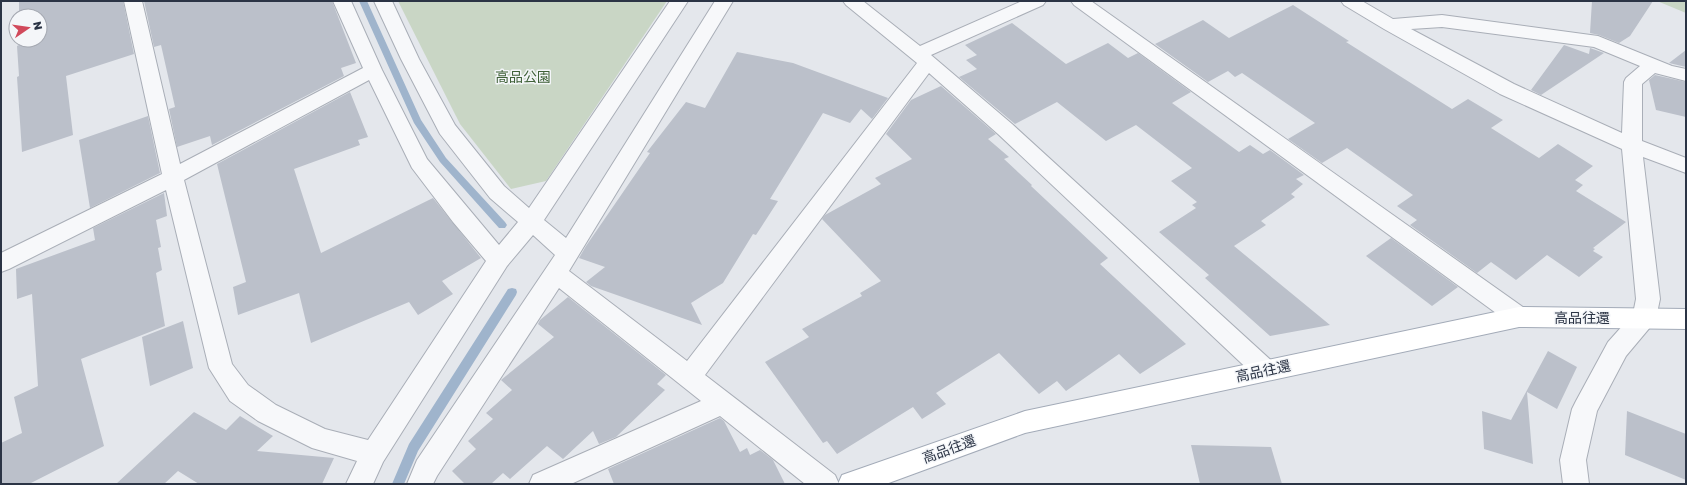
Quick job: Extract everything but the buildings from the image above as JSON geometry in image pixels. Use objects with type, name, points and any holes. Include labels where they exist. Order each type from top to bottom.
[{"type":"main road","name":"高品往還","points":[[851,484],[1026,422],[1519,317],[1686,319]]},
{"type":"street","points":[[133,1],[173,177],[221,368],[239,393],[267,413],[321,440],[374,453]]},
{"type":"street","points":[[342,1],[373,70],[419,163],[460,216],[499,260]]},
{"type":"street","points":[[383,1],[410,59],[447,129],[497,192],[568,253]]},
{"type":"street","points":[[360,484],[374,453],[499,260],[532,221],[679,1]]},
{"type":"street","points":[[420,484],[426,468],[556,273],[724,1]]},
{"type":"street","points":[[852,1],[1005,129],[1265,370]]},
{"type":"street","points":[[689,377],[922,58],[1037,1]]},
{"type":"street","points":[[1080,1],[1519,317]]},
{"type":"street","points":[[1350,1],[1390,25],[1507,88],[1632,145],[1686,166]]},
{"type":"street","points":[[1390,25],[1442,20],[1598,42],[1667,71],[1686,74]]},
{"type":"street","points":[[1576,484],[1573,460],[1585,409],[1617,349],[1644,318],[1648,299],[1632,145],[1633,82],[1653,65]]},
{"type":"street","points":[[1,263],[173,177],[373,70]]},
{"type":"street","points":[[556,273],[826,484]]},
{"type":"street","points":[[542,484],[723,403]]},
{"type":"green space","name":"高品公園","points":[[398,1],[667,1],[546,181],[511,189],[460,124]]},
{"type":"green space","points":[[1657,1],[1686,1],[1686,13]]},
{"type":"waterway","points":[[363,1],[417,121],[443,160],[502,225]]},
{"type":"waterway","points":[[398,484],[413,448],[512,292]]}]
